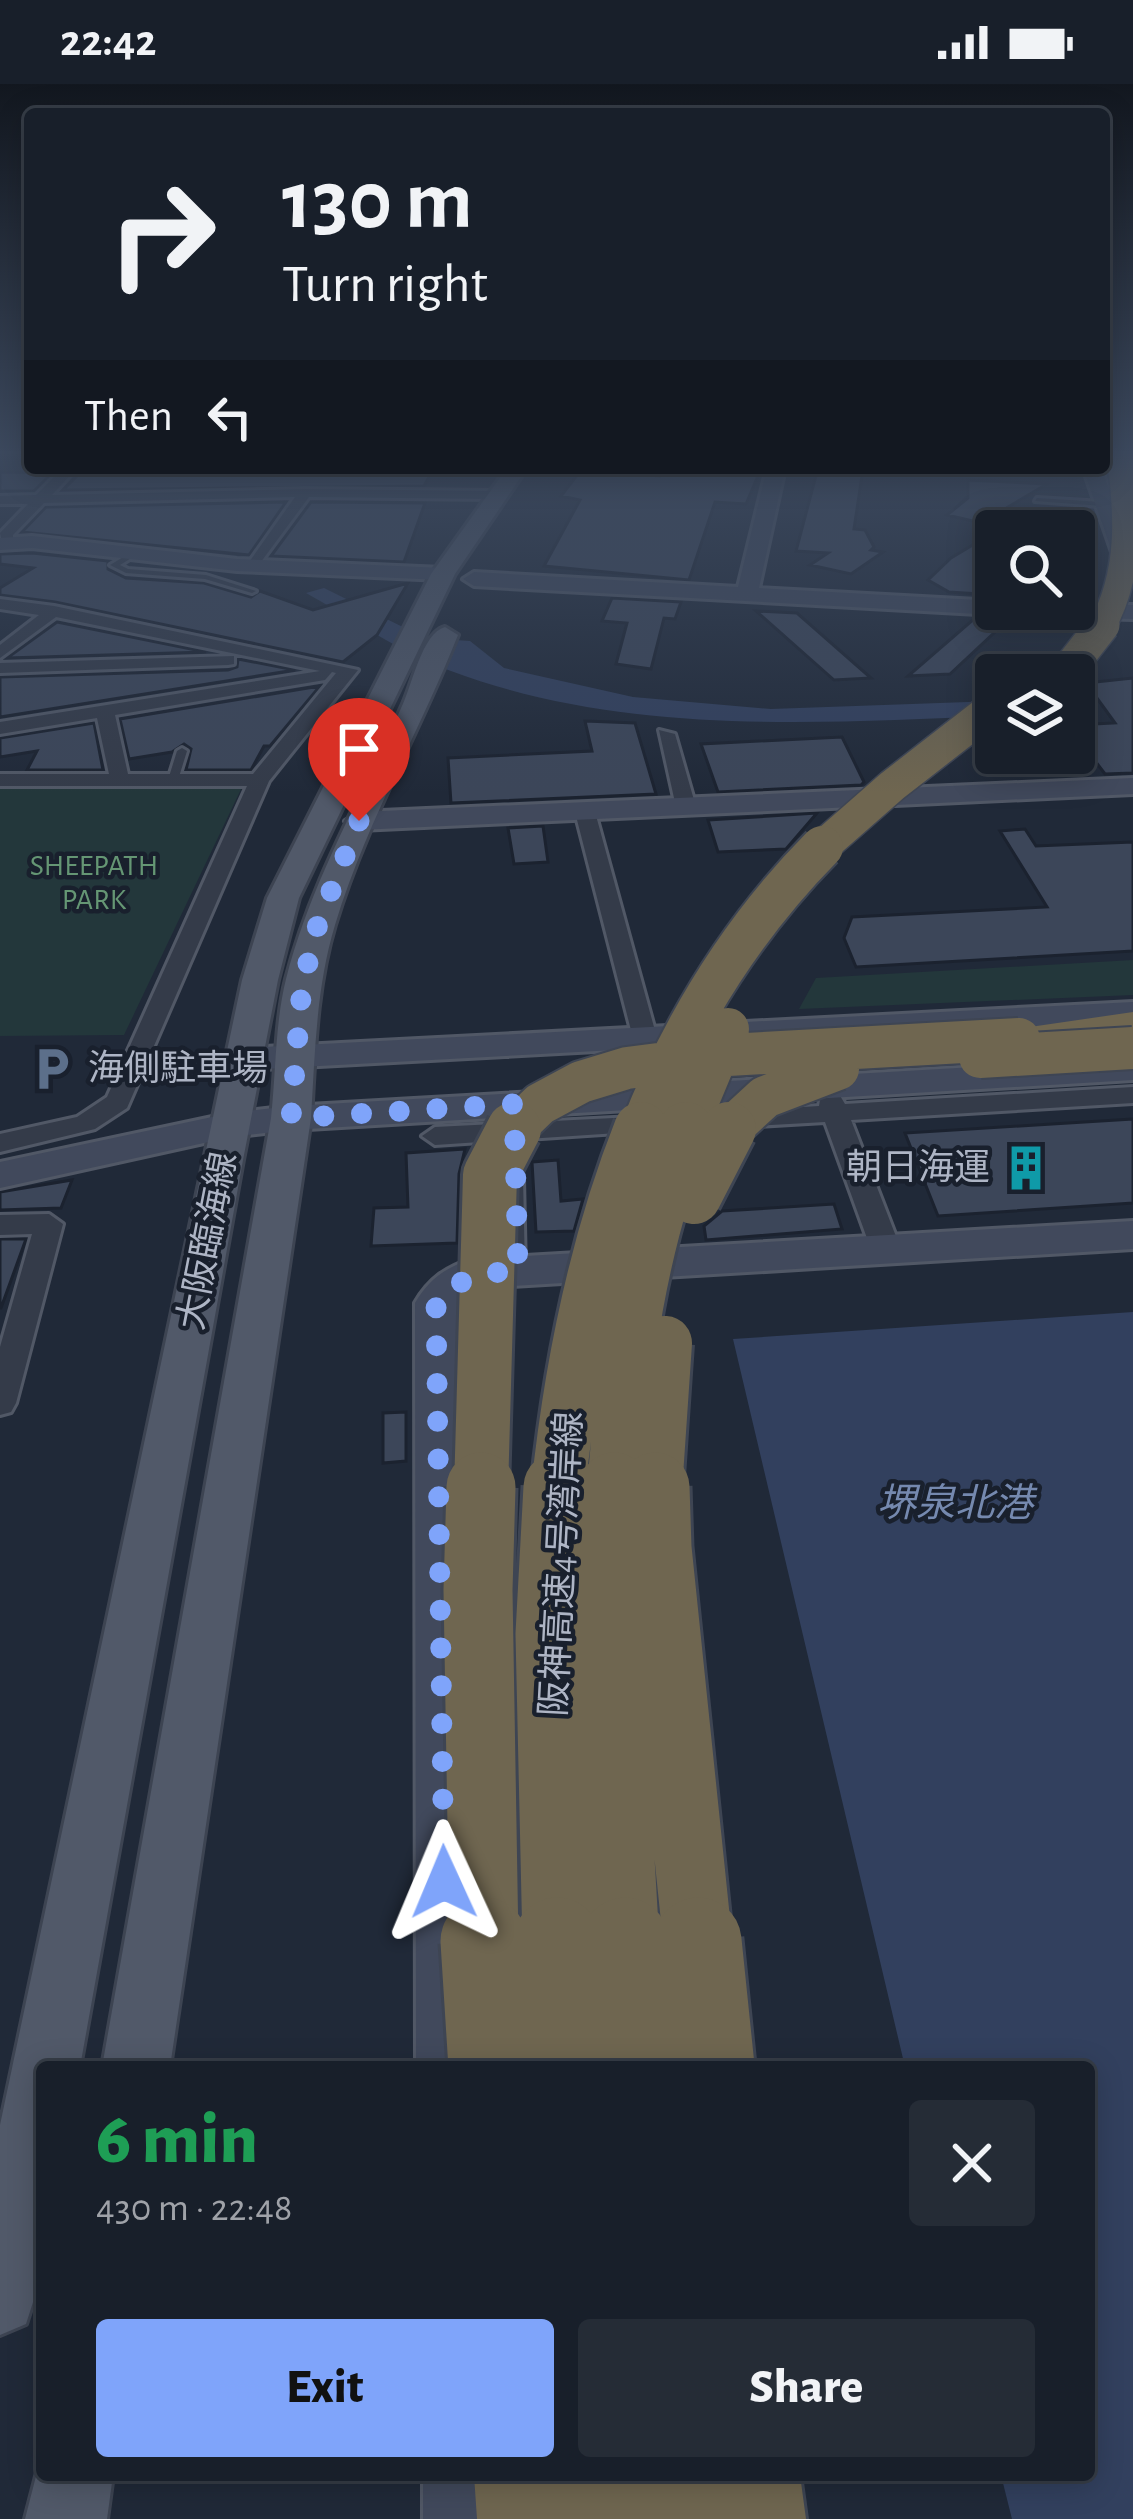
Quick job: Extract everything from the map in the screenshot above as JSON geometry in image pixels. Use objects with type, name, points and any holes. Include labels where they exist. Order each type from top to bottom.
[{"type":"highway","points":[[1051,654],[1073,631],[1096,588],[1100,566]]},
{"type":"highway","points":[[1082,654],[1099,635],[1124,587],[1126,566]]},
{"type":"highway","name":"阪神高速4号湾岸線","points":[[565,2061],[552,1725],[560,1478],[578,1348],[621,1182],[663,1071],[698,1005],[766,908],[866,805],[975,721]]},
{"type":"highway","name":"阪神高速4号湾岸線","points":[[637,2061],[608,1634],[612,1476],[627,1345],[652,1234],[707,1071],[771,953],[813,898],[856,853],[975,750]]},
{"type":"highway","points":[[492,2061],[480,1886],[478,1590],[490,1175],[500,1143],[547,1100],[613,1071],[724,1057],[1019,1039],[1133,1025]]},
{"type":"highway","points":[[710,2061],[657,1548],[654,1454],[673,1287],[704,1170],[724,1133],[753,1102],[807,1076],[878,1063],[1133,1048]]},
{"type":"highway","points":[[523,2481],[526,2519]]},
{"type":"highway","points":[[596,2481],[599,2519]]},
{"type":"highway","points":[[677,2481],[681,2519]]},
{"type":"highway","points":[[753,2481],[757,2519]]},
{"type":"main road","name":"大阪臨海線","points":[[137,2061],[291,1118],[302,986],[318,924],[447,618],[443,574],[449,566]]},
{"type":"main road","name":"大阪臨海線","points":[[47,2061],[231,1125],[283,898],[376,706],[447,618]]},
{"type":"main road","points":[[0,2298],[36,2120]]},
{"type":"main road","points":[[66,2519],[72,2481]]},
{"type":"street","points":[[251,566],[443,574]]},
{"type":"street","points":[[747,594],[754,566]]},
{"type":"street","points":[[447,618],[747,594],[975,607]]},
{"type":"street","points":[[0,604],[130,623],[276,660],[349,670]]},
{"type":"street","points":[[0,653],[54,611]]},
{"type":"street","points":[[1095,611],[1133,612]]},
{"type":"street","points":[[0,668],[276,660]]},
{"type":"street","points":[[0,728],[349,670]]},
{"type":"street","points":[[0,1143],[86,1123],[118,1102],[259,780],[349,670]]},
{"type":"street","points":[[105,712],[120,780]]},
{"type":"street","points":[[666,734],[686,807]]},
{"type":"street","points":[[0,780],[259,780]]},
{"type":"street","points":[[359,821],[1133,786]]},
{"type":"street","points":[[585,812],[645,1038]]},
{"type":"street","points":[[245,1059],[1133,1012]]},
{"type":"street","points":[[0,1175],[231,1125],[291,1118],[515,1118],[830,1099],[1133,1069]]},
{"type":"street","points":[[830,1099],[1133,1095]]},
{"type":"street","points":[[830,1099],[887,1252]]},
{"type":"street","points":[[435,1136],[515,1118]]},
{"type":"street","points":[[0,1226],[49,1224],[9,1343],[0,1403]]},
{"type":"street","points":[[448,2061],[436,1303],[453,1284],[472,1274],[1133,1235]]},
{"type":"street","points":[[460,2481],[461,2519]]},
{"type":"lane","points":[[115,566],[126,571],[206,577],[252,591]]},
{"type":"lane","points":[[173,780],[182,751]]},
{"type":"lane","points":[[515,1118],[518,1271]]},
{"type":"green space","name":"SHEEPATH PARK","points":[[243,785],[124,1035],[0,1036],[0,789]]},
{"type":"green space","points":[[1133,960],[1133,995],[799,1009],[816,978]]},
{"type":"water","points":[[324,588],[425,638],[470,641],[504,668],[633,697],[771,709],[975,702],[975,717],[790,722],[652,716],[584,706],[517,692],[432,664],[306,593]]},
{"type":"water","name":"堺泉北港","points":[[1133,1312],[1133,2519],[1012,2519],[1002,2481],[1095,2481],[1095,2061],[904,2061],[733,1339]]},
{"type":"building","points":[[13,566],[108,566],[126,578],[204,583],[251,597],[260,591],[313,610],[408,583],[377,635],[343,662],[55,602],[0,595],[0,588],[33,568]]},
{"type":"building","points":[[544,566],[694,566],[689,580]]},
{"type":"building","points":[[813,566],[863,566],[851,574]]},
{"type":"building","points":[[943,566],[975,566],[975,594],[949,592],[928,580]]},
{"type":"building","points":[[612,598],[681,602],[675,619],[664,618],[651,669],[616,664],[627,623],[602,621]]},
{"type":"building","points":[[756,611],[797,613],[871,678],[834,680]]},
{"type":"building","points":[[975,618],[975,630],[996,630],[950,674],[908,676]]},
{"type":"building","points":[[57,622],[206,652],[7,658]]},
{"type":"building","points":[[238,659],[295,670],[0,717],[0,677],[228,670],[237,667]]},
{"type":"building","points":[[1133,678],[1133,773],[1105,774],[1095,761],[1095,724],[1115,723],[1095,695],[1095,682]]},
{"type":"building","points":[[320,686],[270,746],[264,746],[251,770],[186,770],[191,749],[184,744],[172,752],[129,759],[120,719]]},
{"type":"building","points":[[585,721],[635,723],[656,794],[451,803],[448,758],[592,751]]},
{"type":"building","points":[[94,723],[103,770],[27,770],[37,751],[0,757],[0,738]]},
{"type":"building","points":[[842,737],[864,782],[861,785],[718,792],[701,744]]},
{"type":"building","points":[[817,813],[786,849],[718,852],[708,820]]},
{"type":"building","points":[[543,826],[548,862],[514,864],[508,828]]},
{"type":"building","points":[[1025,829],[1036,846],[1133,842],[1133,951],[856,967],[844,938],[852,917],[1047,907],[1000,831]]},
{"type":"building","name":"朝日海運","points":[[1133,1119],[1133,1203],[938,1216],[905,1133]]},
{"type":"building","points":[[465,1149],[459,1174],[457,1243],[371,1246],[374,1208],[408,1207],[406,1153]]},
{"type":"building","points":[[558,1160],[561,1201],[583,1199],[574,1231],[536,1232],[532,1162]]},
{"type":"building","points":[[72,1180],[61,1208],[0,1210],[0,1192]]},
{"type":"building","points":[[834,1204],[842,1229],[706,1240],[704,1226],[722,1211]]},
{"type":"building","points":[[0,1239],[26,1239],[1,1308],[0,1308]]},
{"type":"building","points":[[406,1412],[406,1461],[383,1463],[383,1413]]},
{"type":"place","name":"海側駐車場","points":[[52,1069]]},
{"type":"place","name":"朝日海運","points":[[1026,1168]]},
{"type":"route","points":[[359,821],[318,924],[302,986],[291,1118],[514,1104],[518,1271],[472,1274],[453,1284],[436,1303],[444,1882]]}]
